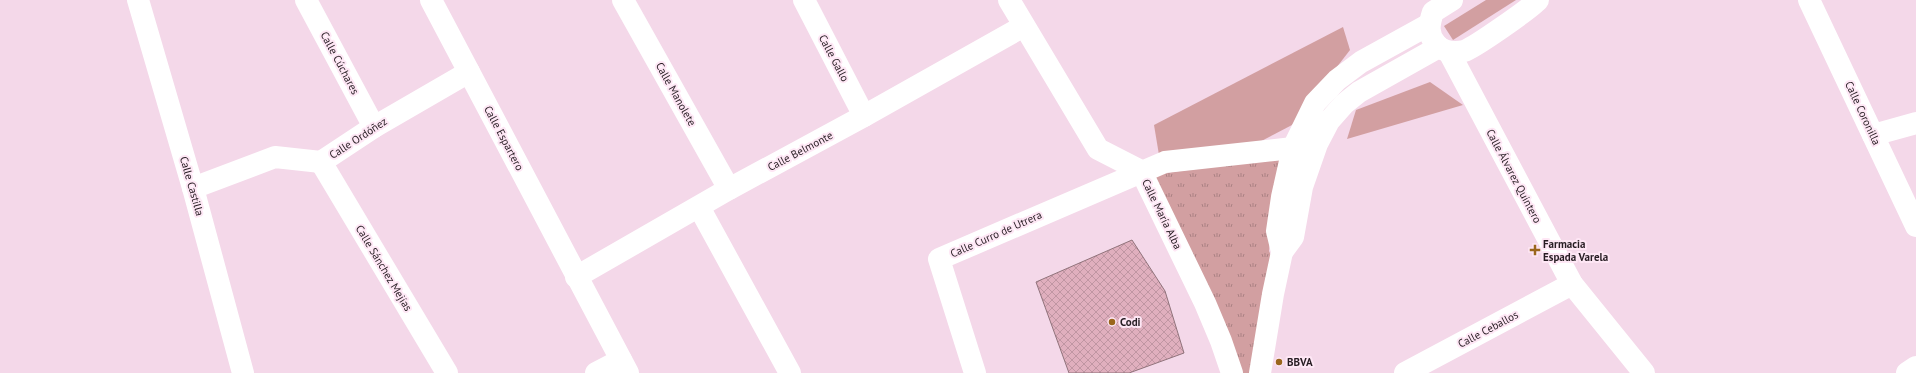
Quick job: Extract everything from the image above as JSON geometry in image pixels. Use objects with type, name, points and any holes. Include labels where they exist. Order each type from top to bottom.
[{"type":"street","name":"Calle Castilla","points":[[138,0],[193,188],[244,373]]},
{"type":"street","name":"Calle Cúchares","points":[[306,0],[374,127]]},
{"type":"street","name":"Calle Espartero","points":[[431,0],[624,367]]},
{"type":"street","name":"Calle Manolete","points":[[622,0],[729,189]]},
{"type":"street","name":"Calle Gallo","points":[[804,0],[864,116]]},
{"type":"street","name":"Calle María Alba","points":[[1009,0],[1098,149],[1141,171],[1204,303],[1221,341],[1232,373]]},
{"type":"street","points":[[1282,252],[1277,231],[1282,197],[1293,148],[1315,103],[1337,80],[1361,62],[1428,25],[1433,12],[1452,0]]},
{"type":"street","points":[[1260,373],[1272,294],[1282,252],[1293,237],[1302,187],[1318,144],[1329,121],[1344,104],[1359,92],[1444,49],[1466,50],[1538,0]]},
{"type":"street","name":"Calle Coronilla","points":[[1809,0],[1916,226]]},
{"type":"street","name":"Calle Álvarez Quintero","points":[[1428,25],[1431,38],[1444,49],[1572,284],[1644,373]]},
{"type":"street","name":"Calle Belmonte","points":[[576,277],[729,189],[864,116],[1024,26]]},
{"type":"street","name":"Calle Ordóñez","points":[[193,188],[275,157],[321,162],[374,127],[469,72]]},
{"type":"street","points":[[1873,135],[1916,123]]},
{"type":"street","points":[[1141,171],[1165,162],[1293,148]]},
{"type":"street","name":"Calle Sánchez Mejías","points":[[321,162],[447,373]]},
{"type":"street","name":"Calle Curro de Utrera","points":[[975,373],[939,259],[1141,171]]},
{"type":"street","points":[[699,207],[790,373]]},
{"type":"street","name":"Calle Ceballos","points":[[1405,373],[1572,284]]},
{"type":"street","points":[[596,373],[624,367]]},
{"type":"street","points":[[1907,373],[1916,368]]},
{"type":"green space","points":[[1486,0],[1516,0],[1453,40],[1444,26]]},
{"type":"green space","points":[[1343,27],[1350,50],[1292,125],[1248,148],[1160,161],[1154,125]]},
{"type":"green space","points":[[1430,82],[1463,105],[1347,139],[1356,110]]},
{"type":"green space","points":[[1280,158],[1269,251],[1273,260],[1256,373],[1238,373],[1149,175]]},
{"type":"building","name":"Codi","points":[[1132,240],[1165,291],[1184,353],[1129,373],[1069,373],[1036,282]]},
{"type":"place","name":"Farmacia Espada Varela","points":[[1535,250]]},
{"type":"place","name":"Codi","points":[[1112,322]]},
{"type":"place","name":"BBVA","points":[[1279,362]]}]
